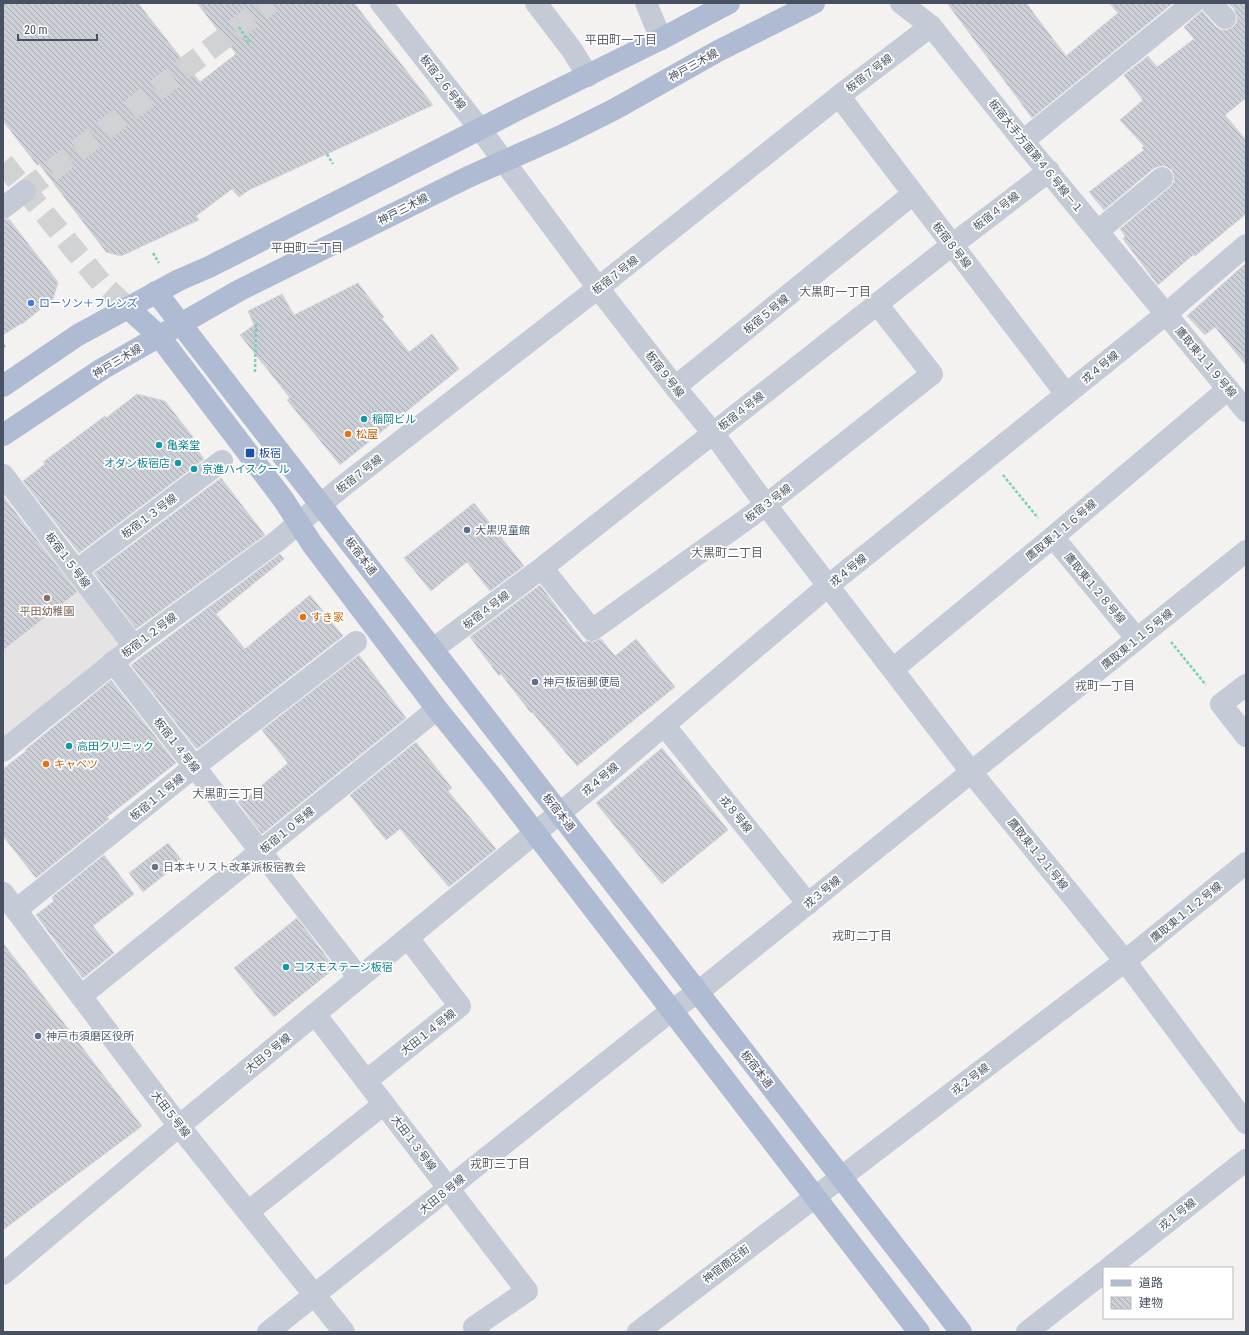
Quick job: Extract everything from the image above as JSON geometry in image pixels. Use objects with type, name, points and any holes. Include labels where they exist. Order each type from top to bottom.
[{"type":"main road","points":[[3,386],[78,335],[156,292],[588,76],[729,3]]},
{"type":"main road","name":"神戸三木線","points":[[3,435],[102,369],[240,290],[468,177],[562,136],[615,109],[718,51],[814,3]]},
{"type":"main road","name":"板宿本通","points":[[156,292],[962,1332]]},
{"type":"main road","points":[[128,308],[159,336],[284,499],[312,544],[437,709],[672,1010],[919,1332]]},
{"type":"street","name":"板宿２６号線","points":[[382,3],[504,161]]},
{"type":"street","points":[[536,3],[572,50],[588,76]]},
{"type":"street","points":[[646,3],[661,39]]},
{"type":"street","name":"板宿大手方面第４６号線－１","points":[[901,3],[931,26],[1023,141],[1166,314]]},
{"type":"street","points":[[1023,141],[1193,3]]},
{"type":"street","name":"板宿７号線","points":[[299,523],[321,504],[598,288],[839,96],[931,26]]},
{"type":"street","name":"板宿８号線","points":[[839,96],[1066,394]]},
{"type":"street","name":"板宿９号線","points":[[504,161],[598,288],[675,388],[713,433],[766,505],[829,585]]},
{"type":"street","name":"板宿４号線","points":[[433,650],[542,568],[952,245],[1049,171]]},
{"type":"street","points":[[1098,231],[1162,178]]},
{"type":"street","points":[[3,208],[25,191]]},
{"type":"street","name":"板宿５号線","points":[[675,388],[913,194]]},
{"type":"street","name":"戎４号線","points":[[535,833],[829,585],[1166,314],[1246,246]]},
{"type":"street","name":"板宿３号線","points":[[542,568],[592,630],[766,505],[932,374],[877,304]]},
{"type":"street","name":"鷹取東１１９号線","points":[[1166,314],[1246,411]]},
{"type":"street","name":"鷹取東１１６号線","points":[[893,669],[1053,537],[1228,389]]},
{"type":"street","name":"板宿１３号線","points":[[76,571],[222,461]]},
{"type":"street","name":"板宿１５号線","points":[[3,475],[134,646]]},
{"type":"street","name":"板宿１２号線","points":[[3,751],[113,662],[276,542],[299,523]]},
{"type":"street","name":"鷹取東１２８号線","points":[[1053,537],[1137,638]]},
{"type":"street","name":"鷹取東１１５号線","points":[[972,773],[1246,551]]},
{"type":"street","name":"鷹取東１２１号線","points":[[829,585],[972,773],[1125,961],[1246,1123]]},
{"type":"street","name":"板宿１１号線","points":[[16,910],[194,767],[356,642]]},
{"type":"street","name":"板宿１４号線","points":[[113,662],[359,978]]},
{"type":"street","points":[[1246,684],[1221,704],[1246,736]]},
{"type":"street","name":"板宿１０号線","points":[[81,996],[437,709]]},
{"type":"street","name":"戎８号線","points":[[664,725],[808,904]]},
{"type":"street","name":"戎３号線","points":[[672,1010],[698,992],[972,773]]},
{"type":"street","name":"大田９号線","points":[[3,1274],[179,1126],[535,833]]},
{"type":"street","name":"鷹取東１１２号線","points":[[1125,961],[1246,863]]},
{"type":"street","name":"大田５号線","points":[[3,893],[179,1126],[316,1295],[344,1332]]},
{"type":"street","name":"大田１４号線","points":[[366,1080],[460,1006],[408,938]]},
{"type":"street","name":"戎２号線","points":[[815,1196],[1125,961]]},
{"type":"street","name":"大田８号線","points":[[268,1332],[672,1010]]},
{"type":"street","name":"大田１３号線","points":[[315,1014],[528,1291],[474,1327],[479,1332]]},
{"type":"street","points":[[248,1212],[384,1104]]},
{"type":"street","name":"戎１号線","points":[[1110,1267],[1246,1160]]},
{"type":"street","name":"神宿商店街","points":[[638,1332],[815,1196]]},
{"type":"street","points":[[1027,1332],[1103,1273]]},
{"type":"path","points":[[239,27],[250,44]]},
{"type":"path","points":[[327,154],[333,164]]},
{"type":"path","points":[[153,253],[161,267]]},
{"type":"path","points":[[255,372],[256,323]]},
{"type":"path","points":[[989,456],[1053,537]]},
{"type":"path","points":[[1156,624],[1221,704]]},
{"type":"shaded area","name":"平田幼稚園","points":[[35,527],[127,645],[3,740],[3,552]]},
{"type":"building","points":[[3,3],[138,3],[200,82],[236,54],[197,3],[354,3],[433,105],[249,190],[239,197],[232,189],[196,216],[199,220],[121,256],[106,252],[39,164],[37,165],[3,121]]},
{"type":"building","points":[[947,3],[1026,3],[1066,56],[1118,13],[1109,3],[1173,3],[1032,118]]},
{"type":"building","points":[[1228,3],[1246,3],[1246,98],[1225,115],[1246,140],[1246,214],[1195,256],[1194,254],[1158,285],[1123,239],[1125,236],[1120,229],[1170,187],[1174,182],[1172,170],[1166,166],[1154,168],[1104,210],[1089,192],[1144,150],[1142,148],[1144,146],[1120,120],[1143,100],[1124,75],[1148,56],[1157,67],[1194,39],[1184,27],[1202,11],[1216,27],[1221,30],[1227,30],[1233,27],[1237,22],[1237,16],[1234,9]]},
{"type":"building","points":[[9,219],[58,282],[53,299],[22,324],[3,335],[3,220]]},
{"type":"building","points":[[1246,263],[1246,365],[1215,327],[1205,335],[1187,316]]},
{"type":"building","points":[[358,283],[384,317],[382,319],[409,352],[432,334],[459,369],[340,465],[287,400],[290,398],[240,335],[254,325],[248,311],[282,294],[294,315]]},
{"type":"building","points":[[137,394],[165,401],[193,437],[190,440],[204,459],[79,553],[23,481],[45,464],[43,462],[105,416],[106,418]]},
{"type":"building","points":[[221,478],[265,535],[136,629],[94,573]]},
{"type":"building","name":"平田幼稚園","points":[[3,496],[77,592],[3,650]]},
{"type":"building","name":"大黒児童館","points":[[474,503],[524,566],[490,591],[467,562],[431,591],[404,558]]},
{"type":"building","points":[[280,554],[284,559],[216,614],[245,649],[310,595],[343,636],[197,749],[131,665]]},
{"type":"building","points":[[540,585],[584,643],[586,641],[594,642],[601,639],[615,656],[636,639],[675,687],[577,766],[532,712],[531,713],[501,674],[499,676],[470,637]]},
{"type":"building","points":[[359,655],[406,718],[262,834],[238,802],[247,795],[248,797],[288,763],[262,730]]},
{"type":"building","points":[[111,680],[176,763],[107,817],[109,819],[36,878],[3,836],[3,769]]},
{"type":"building","points":[[416,742],[452,788],[448,791],[496,849],[449,887],[400,829],[386,840],[350,795]]},
{"type":"building","points":[[662,748],[728,830],[662,884],[596,803]]},
{"type":"building","name":"日本キリスト改革派板宿教会","points":[[168,843],[182,861],[143,892],[129,873]]},
{"type":"building","points":[[104,855],[134,894],[93,926],[114,953],[83,978],[36,915],[54,901],[52,897]]},
{"type":"building","name":"コスモステージ板宿","points":[[297,918],[335,968],[274,1017],[234,968]]},
{"type":"building","name":"神戸市須磨区役所","points":[[3,943],[142,1126],[3,1230]]},
{"type":"tunnel","points":[[25,191],[270,3]]},
{"type":"tunnel","points":[[3,163],[103,285],[128,308]]},
{"type":"place","name":"ローソン＋フレンズ","points":[[31,303]]},
{"type":"place","name":"稲岡ビル","points":[[364,419]]},
{"type":"place","name":"松屋","points":[[348,434]]},
{"type":"place","name":"亀楽堂","points":[[159,445]]},
{"type":"place","name":"板宿","points":[[250,453]]},
{"type":"place","name":"オダン板宿店","points":[[178,463]]},
{"type":"place","name":"京進ハイスクール","points":[[194,469]]},
{"type":"place","name":"大黒児童館","points":[[467,530]]},
{"type":"place","name":"平田幼稚園","points":[[47,598]]},
{"type":"place","name":"すき家","points":[[303,617]]},
{"type":"place","name":"神戸板宿郵便局","points":[[535,682]]},
{"type":"place","name":"高田クリニック","points":[[69,746]]},
{"type":"place","name":"キャベツ","points":[[46,764]]},
{"type":"place","name":"日本キリスト改革派板宿教会","points":[[155,867]]},
{"type":"place","name":"コスモステージ板宿","points":[[286,967]]},
{"type":"place","name":"神戸市須磨区役所","points":[[38,1036]]},
{"type":"district","name":"平田町一丁目","points":[[621,40]]},
{"type":"district","name":"平田町二丁目","points":[[307,248]]},
{"type":"district","name":"大黒町一丁目","points":[[835,292]]},
{"type":"district","name":"大黒町二丁目","points":[[727,553]]},
{"type":"district","name":"戎町一丁目","points":[[1105,686]]},
{"type":"district","name":"大黒町三丁目","points":[[228,794]]},
{"type":"district","name":"戎町二丁目","points":[[862,936]]},
{"type":"district","name":"戎町三丁目","points":[[500,1164]]}]
